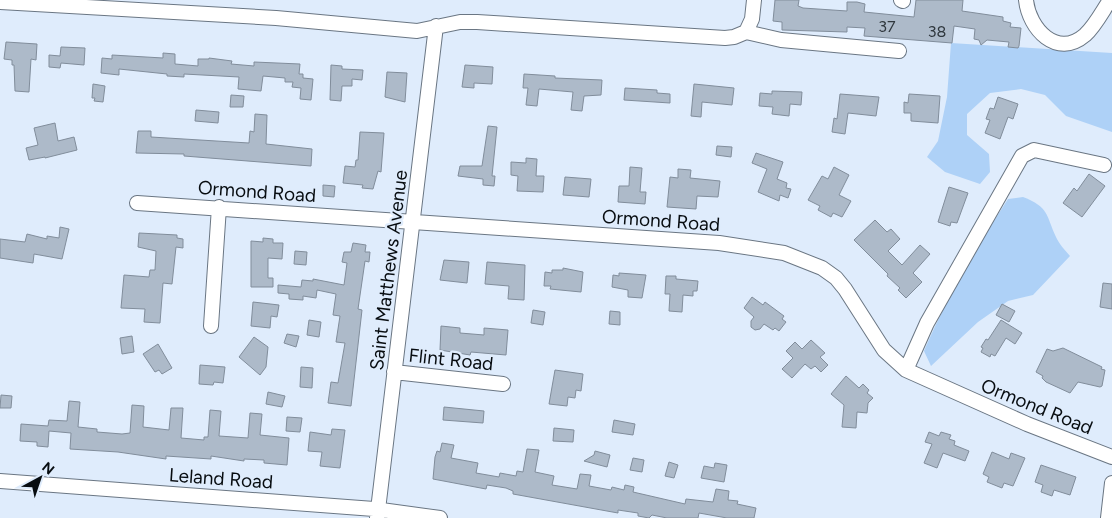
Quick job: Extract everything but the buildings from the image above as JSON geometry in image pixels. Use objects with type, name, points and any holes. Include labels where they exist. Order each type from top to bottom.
[{"type":"street","points":[[746,32],[752,19],[754,0]]},
{"type":"street","points":[[1026,0],[1033,22],[1040,33],[1055,44],[1064,45],[1085,35],[1110,0]]},
{"type":"street","points":[[0,2],[276,18],[417,31],[436,26],[477,22],[725,38],[734,37],[746,32],[781,40],[899,51]]},
{"type":"street","name":"Saint Matthews Avenue","points":[[377,513],[436,26]]},
{"type":"street","points":[[906,370],[927,323],[1022,156],[1034,150],[1104,165]]},
{"type":"street","name":"Ormond Road","points":[[137,203],[219,207],[718,243],[784,253],[811,263],[836,278],[884,350],[906,370],[1027,424],[1112,457]]},
{"type":"street","points":[[211,326],[219,207]]},
{"type":"street","name":"Flint Road","points":[[394,372],[503,384]]},
{"type":"street","name":"Leland Road","points":[[0,481],[440,518]]},
{"type":"street","points":[[1108,518],[1112,482]]},
{"type":"shaded area","points":[[951,43],[1112,53],[1112,132],[1066,116],[1045,95],[1021,89],[990,93],[967,114],[967,135],[989,154],[990,172],[980,184],[945,172],[927,157],[938,141],[947,97]]},
{"type":"shaded area","points":[[1023,197],[1038,204],[1046,212],[1057,240],[1070,256],[1033,295],[1008,301],[978,322],[931,366],[924,351],[952,292],[973,254],[1008,199]]}]
